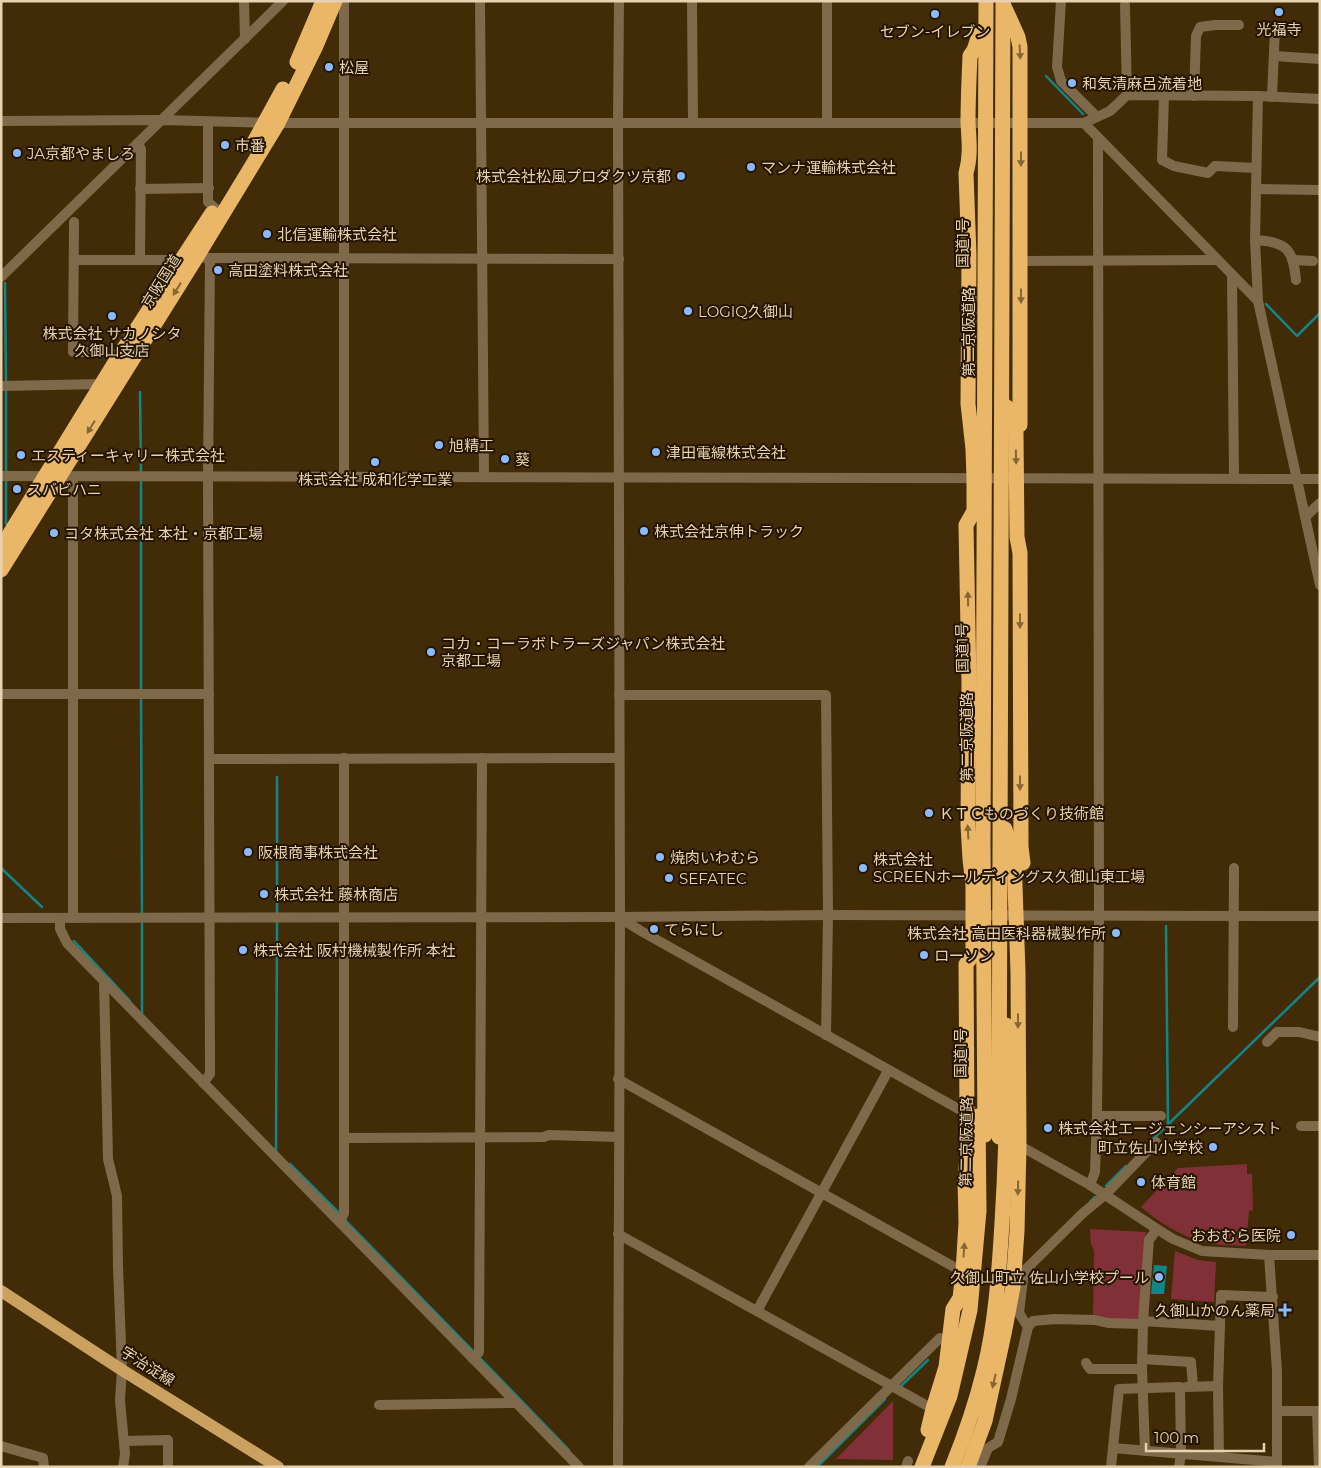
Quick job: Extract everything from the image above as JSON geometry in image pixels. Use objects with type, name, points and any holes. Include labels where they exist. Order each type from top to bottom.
[{"type":"highway","name":"京阪国道","points":[[1,570],[59,477],[203,258],[271,123],[323,1]]},
{"type":"highway","name":"京阪国道","points":[[1,548],[59,477],[103,384],[119,356],[271,123],[315,48],[335,1]]},
{"type":"highway","name":"国道1号","points":[[913,1465],[950,1396],[970,1310],[979,1211],[972,1117],[978,992],[977,915],[982,839],[978,538],[980,222],[974,123],[980,32],[980,1]]},
{"type":"highway","name":"第二京阪道路","points":[[930,1467],[957,1388],[966,1352],[973,1318],[982,1228],[984,1135],[983,844],[986,1]]},
{"type":"highway","points":[[1004,3],[1004,406],[1020,553],[1021,847],[1023,872],[1016,882]]},
{"type":"highway","points":[[1004,3],[1018,37],[1020,47],[1021,422],[1016,433]]},
{"type":"highway","points":[[947,1467],[966,1414],[978,1368],[986,1328],[996,1237],[999,1137],[1004,3]]},
{"type":"highway","points":[[974,123],[966,173],[969,255],[968,404],[978,478],[974,511],[978,538]]},
{"type":"highway","points":[[969,162],[971,192],[980,222]]},
{"type":"highway","points":[[1005,212],[1021,195]]},
{"type":"highway","points":[[970,427],[975,418],[980,398]]},
{"type":"highway","points":[[952,1467],[968,1428],[985,1369],[994,1314],[1013,1141],[1018,972],[1010,916],[1005,829],[1005,553],[1016,433],[1012,411],[1004,406]]},
{"type":"highway","points":[[974,511],[966,525],[969,682],[968,825],[977,915],[973,955],[978,992]]},
{"type":"highway","points":[[1005,553],[1017,537]]},
{"type":"highway","points":[[968,1467],[985,1421],[1013,1287],[1016,1231],[1005,989],[1010,916],[1016,882],[1014,858],[1005,829]]},
{"type":"highway","points":[[970,859],[982,839]]},
{"type":"highway","points":[[950,1396],[956,1356],[954,1336],[963,1272],[966,1223],[965,1178],[972,1117],[966,964],[973,955]]},
{"type":"highway","points":[[1005,989],[1014,982],[1018,972]]},
{"type":"highway","points":[[968,1145],[972,1182],[979,1211]]},
{"type":"highway","points":[[1001,1249],[1016,1231]]},
{"type":"highway","points":[[913,1465],[926,1436],[946,1367],[953,1310],[960,1298]]},
{"type":"main road","name":"宇治淀線","points":[[1,1291],[122,1370],[278,1467]]},
{"type":"street","points":[[244,1],[245,39]]},
{"type":"street","points":[[1,277],[283,1]]},
{"type":"street","points":[[344,1],[344,477]]},
{"type":"street","points":[[480,1],[484,477]]},
{"type":"street","points":[[618,1467],[620,917],[618,758],[619,1]]},
{"type":"street","points":[[692,1],[693,122]]},
{"type":"street","points":[[827,1],[827,122]]},
{"type":"street","points":[[1061,1],[1057,67],[1061,81],[1097,117]]},
{"type":"street","points":[[1125,5],[1127,95]]},
{"type":"street","points":[[1194,96],[1196,36],[1200,28],[1215,25],[1239,25]]},
{"type":"street","points":[[1272,97],[1275,28]]},
{"type":"street","points":[[1274,56],[1320,58]]},
{"type":"street","points":[[1,121],[162,120],[271,123],[1084,123],[1110,110],[1127,95],[1258,96],[1320,99]]},
{"type":"street","points":[[1164,96],[1162,160],[1174,166],[1208,173],[1216,166],[1256,168]]},
{"type":"street","points":[[1258,96],[1255,240],[1258,301],[1320,585]]},
{"type":"street","points":[[208,122],[208,202],[215,208]]},
{"type":"street","points":[[1084,123],[1258,301]]},
{"type":"street","points":[[1090,1185],[1095,1172],[1097,1116],[1099,916],[1100,477],[1098,139]]},
{"type":"street","points":[[138,144],[141,149],[140,260]]},
{"type":"street","points":[[140,189],[208,188]]},
{"type":"street","points":[[1256,189],[1320,190]]},
{"type":"street","points":[[74,222],[73,352],[110,352],[119,356]]},
{"type":"street","points":[[1255,240],[1274,241],[1286,247],[1293,260],[1296,280]]},
{"type":"street","points":[[204,1082],[210,1074],[208,477],[203,258],[345,260],[618,259]]},
{"type":"street","points":[[74,260],[170,260],[178,265]]},
{"type":"street","points":[[1021,261],[1217,260]]},
{"type":"street","points":[[1293,260],[1313,261]]},
{"type":"street","points":[[1232,275],[1234,478]]},
{"type":"street","points":[[1,386],[103,384]]},
{"type":"street","points":[[1,476],[1320,479]]},
{"type":"street","points":[[59,477],[73,694],[73,918]]},
{"type":"street","points":[[1305,517],[1320,503]]},
{"type":"street","points":[[1,694],[209,694]]},
{"type":"street","points":[[619,695],[826,695],[828,915],[826,1035]]},
{"type":"street","points":[[340,1222],[344,1213],[344,758]]},
{"type":"street","points":[[473,1359],[478,1352],[482,758]]},
{"type":"street","points":[[209,759],[618,758]]},
{"type":"street","points":[[1233,1027],[1234,868]]},
{"type":"street","points":[[1,918],[828,915],[1320,916]]},
{"type":"street","points":[[620,917],[641,932],[1090,1185],[1174,1239],[1202,1251],[1269,1255],[1320,1255]]},
{"type":"street","points":[[60,918],[60,929],[67,943],[579,1467]]},
{"type":"street","points":[[104,981],[108,1159],[117,1196],[122,1370],[120,1400],[125,1454],[123,1467]]},
{"type":"street","points":[[1266,1042],[1277,1032],[1299,1032],[1320,1037]]},
{"type":"street","points":[[757,1311],[888,1071]]},
{"type":"street","points":[[618,1079],[963,1272]]},
{"type":"street","points":[[1097,1116],[1161,1116]]},
{"type":"street","points":[[1301,1126],[1320,1126]]},
{"type":"street","points":[[344,1138],[618,1137]]},
{"type":"street","points":[[1028,1326],[1019,1313],[1024,1270],[1156,1142]]},
{"type":"street","points":[[1146,1451],[1142,1364],[1143,1322],[1149,1240],[1157,1229]]},
{"type":"street","points":[[618,1234],[933,1408]]},
{"type":"street","points":[[1113,1448],[1277,1464],[1273,1297],[1269,1255]]},
{"type":"street","points":[[1226,1460],[1218,1386],[1221,1295],[1273,1297]]},
{"type":"street","points":[[980,1467],[988,1448],[998,1442],[1011,1399],[1028,1326],[1033,1322],[1055,1319],[1095,1320],[1108,1323],[1143,1322],[1220,1326]]},
{"type":"street","points":[[808,1467],[940,1338]]},
{"type":"street","points":[[1086,1363],[1090,1369],[1190,1362],[1193,1386]]},
{"type":"street","points":[[1111,1467],[1119,1389],[1218,1386]]},
{"type":"street","points":[[1179,1467],[1181,1454],[1180,1387]]},
{"type":"street","points":[[378,1405],[516,1402]]},
{"type":"street","points":[[1277,1411],[1318,1411],[1319,1467]]},
{"type":"street","points":[[124,1440],[168,1440],[168,1467]]},
{"type":"street","points":[[1,1446],[43,1458],[44,1467]]},
{"type":"shaded area","points":[[1247,1164],[1247,1174],[1252,1174],[1253,1210],[1249,1211],[1246,1246],[1220,1245],[1191,1238],[1164,1224],[1141,1207],[1178,1168]]},
{"type":"shaded area","points":[[1090,1229],[1146,1232],[1140,1320],[1093,1318],[1094,1251],[1091,1244]]},
{"type":"shaded area","points":[[1175,1251],[1198,1260],[1216,1262],[1214,1302],[1171,1299]]},
{"type":"shaded area","points":[[893,1401],[893,1460],[836,1459]]},
{"type":"water","points":[[1154,1265],[1167,1266],[1164,1294],[1151,1294]]},
{"type":"waterway","points":[[1046,76],[1083,114]]},
{"type":"waterway","points":[[5,283],[6,382]]},
{"type":"waterway","points":[[1266,304],[1297,336],[1320,313]]},
{"type":"waterway","points":[[6,388],[6,472]]},
{"type":"waterway","points":[[140,392],[141,473]]},
{"type":"waterway","points":[[6,478],[6,524]]},
{"type":"waterway","points":[[141,479],[141,691]]},
{"type":"waterway","points":[[141,696],[142,916]]},
{"type":"waterway","points":[[277,777],[277,915]]},
{"type":"waterway","points":[[1,868],[42,907]]},
{"type":"waterway","points":[[142,921],[142,1013]]},
{"type":"waterway","points":[[276,1151],[277,921]]},
{"type":"waterway","points":[[1166,926],[1168,1125]]},
{"type":"waterway","points":[[74,941],[130,1001]]},
{"type":"waterway","points":[[1153,1139],[1320,977]]},
{"type":"waterway","points":[[290,1164],[341,1215]]},
{"type":"waterway","points":[[1106,1186],[1126,1166]]},
{"type":"waterway","points":[[1090,1202],[1095,1197]]},
{"type":"waterway","points":[[344,1219],[475,1353]]},
{"type":"waterway","points":[[479,1357],[569,1450]]},
{"type":"waterway","points":[[901,1386],[928,1360]]},
{"type":"waterway","points":[[817,1467],[885,1399]]},
{"type":"place","name":"光福寺","points":[[1279,12]]},
{"type":"place","name":"セブン-イレブン","points":[[935,14]]},
{"type":"place","name":"松屋","points":[[329,67]]},
{"type":"place","name":"和気清麻呂流着地","points":[[1072,83]]},
{"type":"place","name":"市番","points":[[225,145]]},
{"type":"place","name":"JA京都やましろ","points":[[17,153]]},
{"type":"place","name":"マンナ運輸株式会社","points":[[751,167]]},
{"type":"place","name":"株式会社松風プロダクツ京都","points":[[681,176]]},
{"type":"place","name":"北信運輸株式会社","points":[[267,234]]},
{"type":"place","name":"高田塗料株式会社","points":[[218,270]]},
{"type":"place","name":"LOGIQ久御山","points":[[688,311]]},
{"type":"place","name":"株式会社 サカノシタ 久御山支店","points":[[112,316]]},
{"type":"place","name":"旭精工","points":[[439,445]]},
{"type":"place","name":"津田電線株式会社","points":[[656,452]]},
{"type":"place","name":"エスティーキャリー株式会社","points":[[21,455]]},
{"type":"place","name":"葵","points":[[505,459]]},
{"type":"place","name":"株式会社 成和化学工業","points":[[375,462]]},
{"type":"place","name":"スバビハニ","points":[[17,489]]},
{"type":"place","name":"株式会社京伸トラック","points":[[644,531]]},
{"type":"place","name":"コタ株式会社 本社・京都工場","points":[[54,533]]},
{"type":"place","name":"コカ・コーラボトラーズジャパン株式会社 京都工場","points":[[431,652]]},
{"type":"place","name":"ＫＴＣものづくり技術館","points":[[929,813]]},
{"type":"place","name":"阪根商事株式会社","points":[[248,852]]},
{"type":"place","name":"焼肉いわむら","points":[[660,857]]},
{"type":"place","name":"株式会社 SCREENホールディングス久御山東工場","points":[[863,868]]},
{"type":"place","name":"SEFATEC","points":[[669,878]]},
{"type":"place","name":"株式会社 藤林商店","points":[[264,894]]},
{"type":"place","name":"てらにし","points":[[654,929]]},
{"type":"place","name":"株式会社 高田医科器械製作所","points":[[1116,933]]},
{"type":"place","name":"株式会社 阪村機械製作所 本社","points":[[243,950]]},
{"type":"place","name":"ローソン","points":[[924,955]]},
{"type":"place","name":"株式会社エージェンシーアシスト","points":[[1048,1128]]},
{"type":"place","name":"町立佐山小学校","points":[[1213,1147]]},
{"type":"place","name":"体育館","points":[[1141,1182]]},
{"type":"place","name":"おおむら医院","points":[[1291,1235]]},
{"type":"place","name":"久御山町立 佐山小学校プール","points":[[1159,1277]]},
{"type":"place","name":"久御山かのん薬局","points":[[1285,1310]]}]
